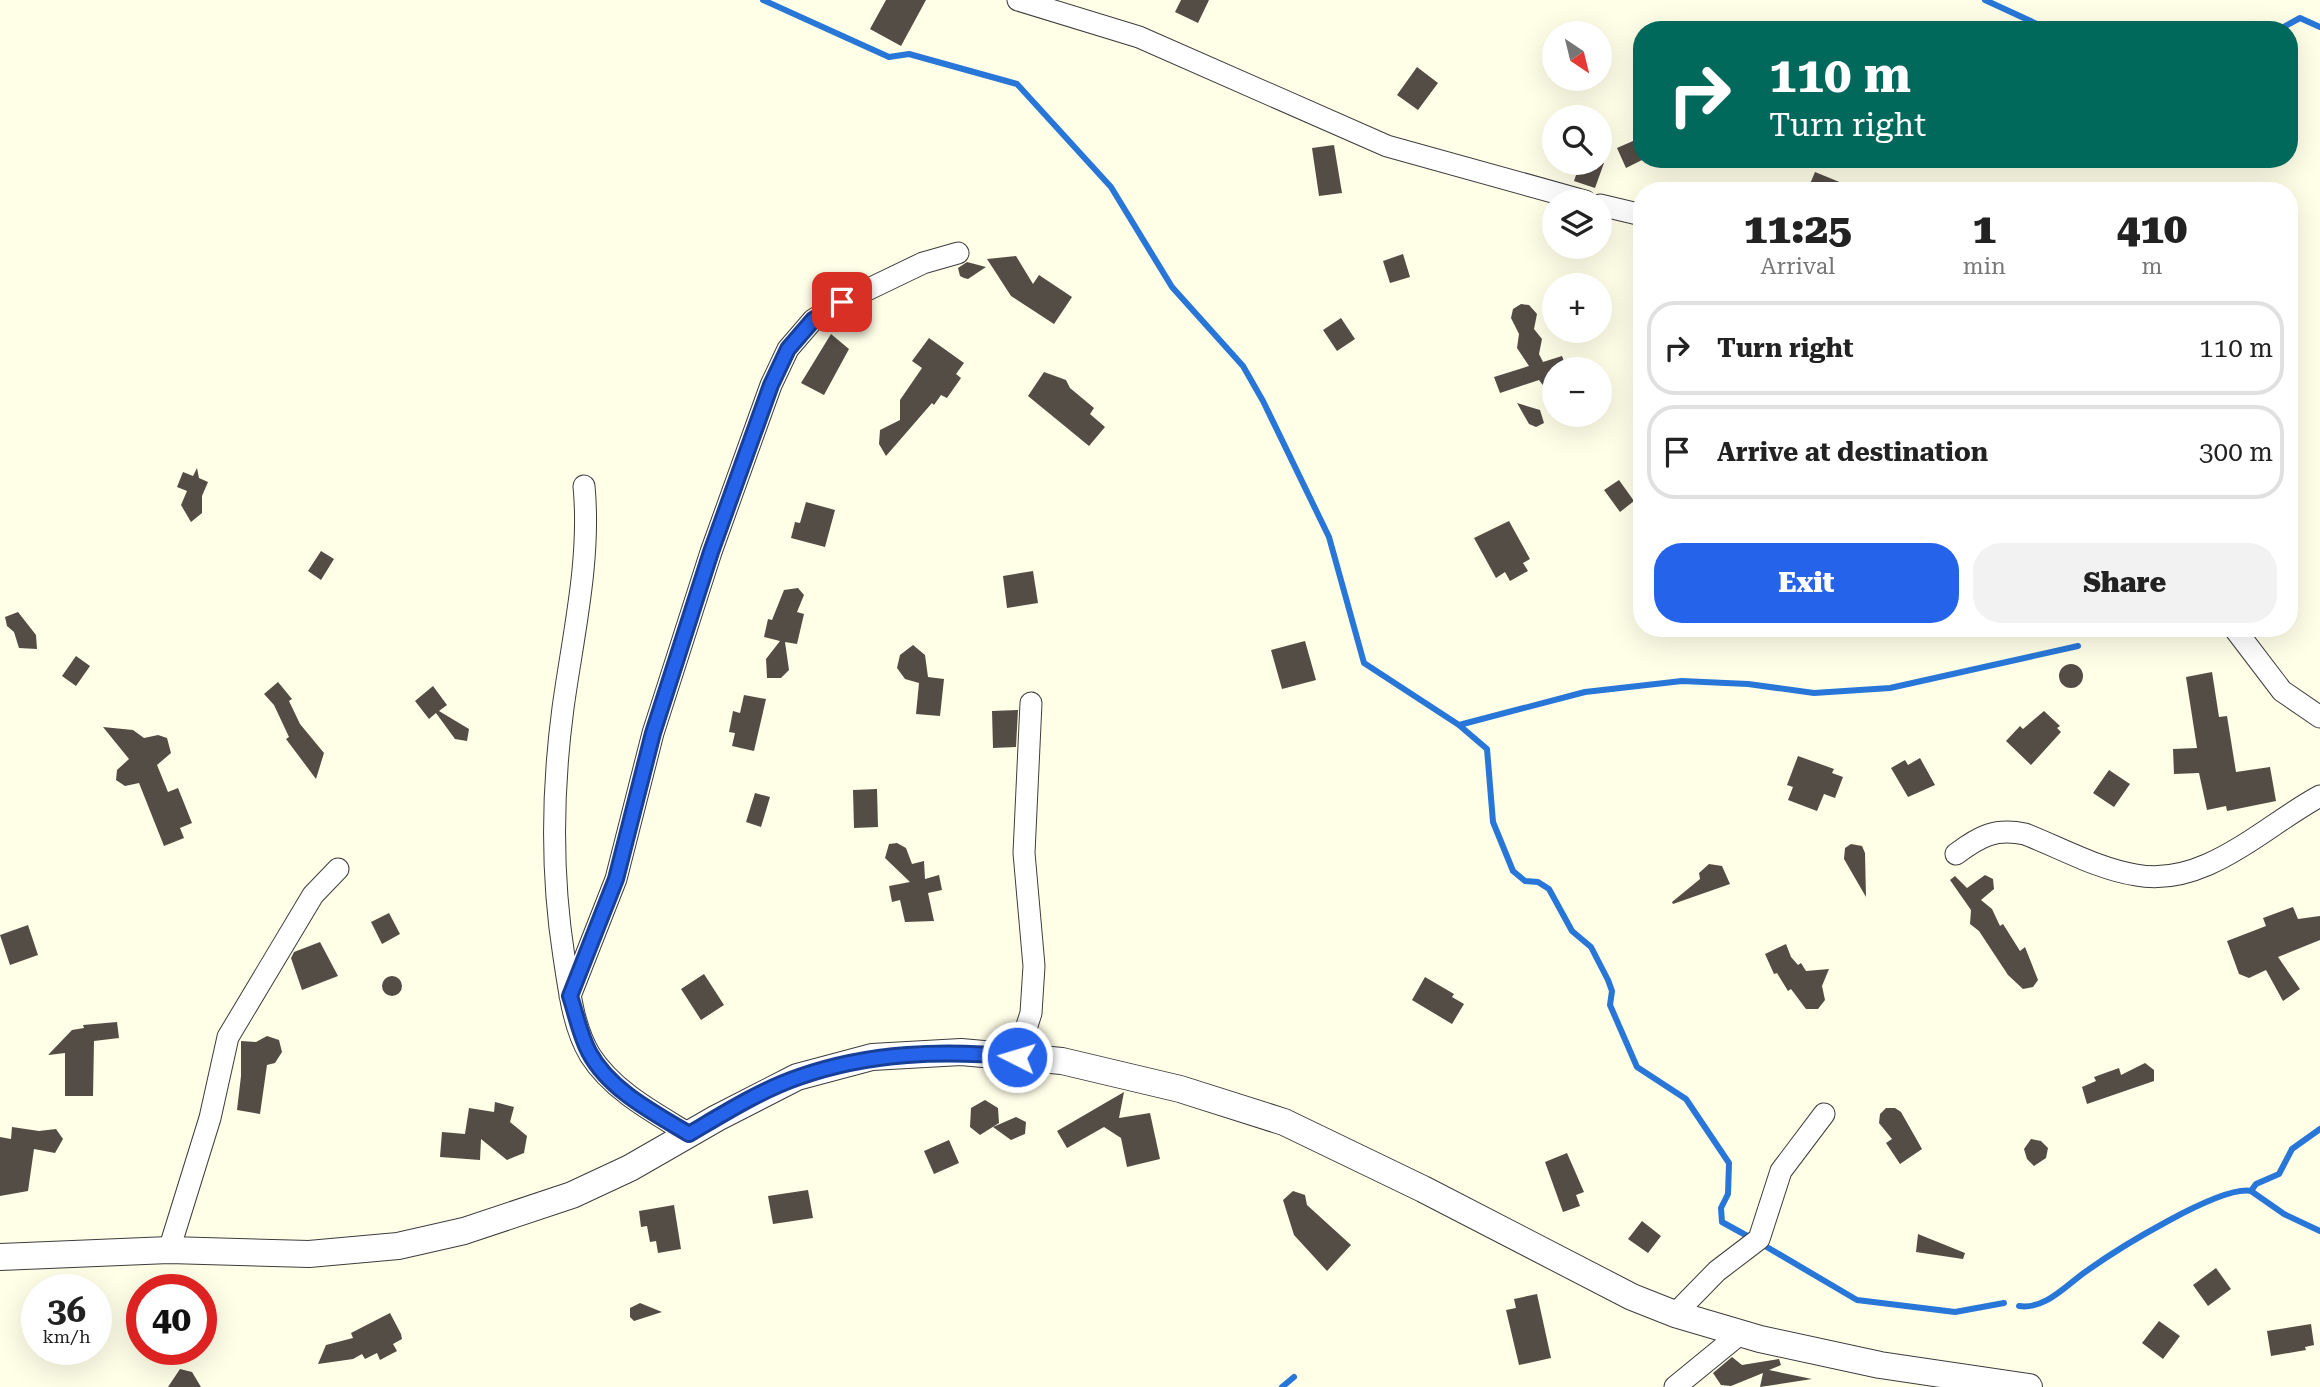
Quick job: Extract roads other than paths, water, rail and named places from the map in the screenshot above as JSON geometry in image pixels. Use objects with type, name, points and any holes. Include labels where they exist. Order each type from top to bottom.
[{"type":"street","points":[[1018,0],[1139,37],[1387,146],[1542,189]]},
{"type":"street","points":[[1612,208],[1633,213]]},
{"type":"street","points":[[570,996],[616,879],[653,733],[711,552],[771,385],[788,349],[813,320],[842,302],[923,263],[958,253]]},
{"type":"street","points":[[584,486],[586,540],[563,711],[553,863],[570,996],[590,1054],[632,1099],[689,1134]]},
{"type":"street","points":[[2241,637],[2282,691],[2320,717]]},
{"type":"street","points":[[1017,1057],[1031,1013],[1034,966],[1024,853],[1031,703]]},
{"type":"street","points":[[1956,854],[1993,831],[2007,830],[2025,834],[2136,876],[2167,877],[2225,856],[2320,796]]},
{"type":"street","points":[[169,1250],[210,1118],[228,1037],[313,895],[338,869]]},
{"type":"street","points":[[0,1257],[169,1250],[309,1254],[398,1246],[464,1231],[572,1195],[631,1168],[797,1077],[872,1057],[961,1052],[1062,1061],[1180,1089],[1284,1122],[1411,1183],[1632,1297],[1675,1314],[1741,1333],[1880,1365],[2029,1387]]},
{"type":"street","points":[[1675,1314],[1717,1271],[1759,1239],[1781,1171],[1824,1114]]},
{"type":"street","points":[[1675,1387],[1741,1333]]},
{"type":"waterway","points":[[763,0],[889,57],[909,54],[1017,84],[1111,187],[1172,287],[1243,366],[1263,401],[1329,537],[1364,663],[1459,725],[1487,749],[1493,822],[1513,871],[1525,881],[1538,882],[1549,889],[1572,931],[1591,947],[1608,980],[1612,991],[1610,1005],[1637,1067],[1686,1099],[1729,1163],[1728,1194],[1721,1208],[1722,1222],[1751,1238]]},
{"type":"waterway","points":[[1985,0],[2030,21]]},
{"type":"waterway","points":[[2294,21],[2300,18],[2320,27]]},
{"type":"waterway","points":[[1459,725],[1585,692],[1682,681],[1748,684],[1814,693],[1890,688],[2078,646]]},
{"type":"waterway","points":[[2251,1191],[2256,1184],[2279,1174],[2292,1149],[2320,1129]]},
{"type":"waterway","points":[[2019,1306],[2047,1300],[2102,1261],[2168,1221],[2216,1198],[2236,1192],[2251,1191],[2284,1214],[2320,1231]]},
{"type":"waterway","points":[[1760,1243],[1857,1300],[1955,1312],[2004,1303]]},
{"type":"waterway","points":[[1282,1387],[1294,1377]]}]
